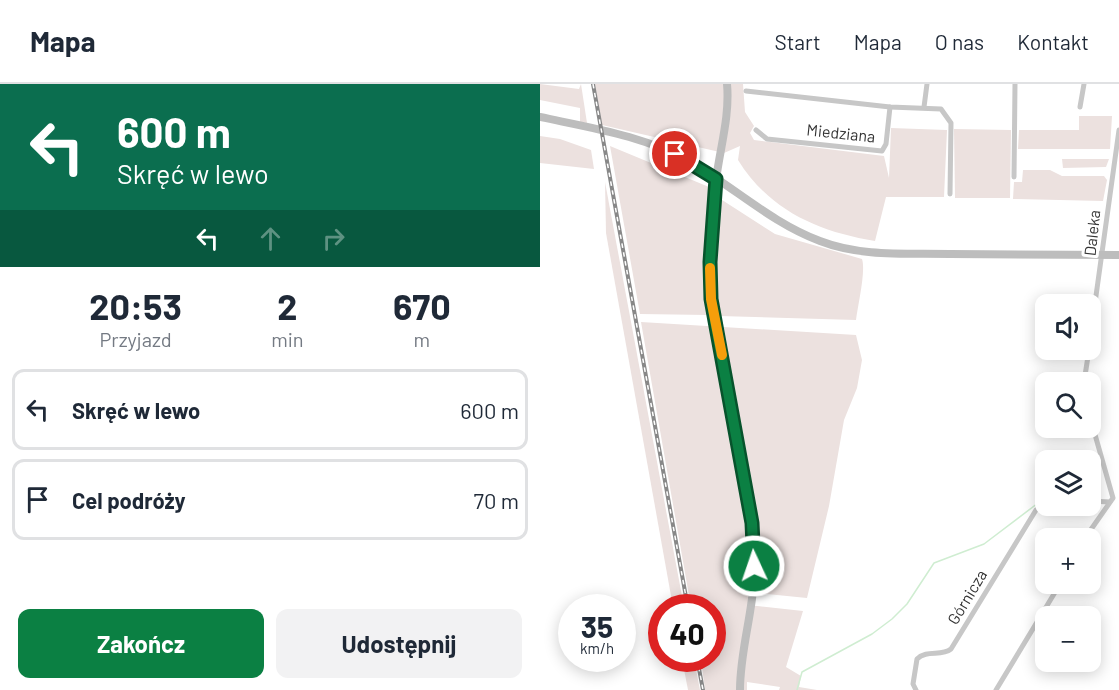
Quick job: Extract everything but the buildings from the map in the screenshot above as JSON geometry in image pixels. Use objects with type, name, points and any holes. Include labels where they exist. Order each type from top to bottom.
[{"type":"street","points":[[727,84],[726,117],[716,179],[710,262],[711,299],[754,552],[754,581],[742,658],[740,690]]},
{"type":"street","points":[[924,108],[927,84]]},
{"type":"street","points":[[1014,177],[1015,84]]},
{"type":"street","points":[[1080,107],[1084,84]]},
{"type":"street","points":[[746,91],[890,107],[941,109],[949,118],[950,194]]},
{"type":"street","name":"Miedziana","points":[[756,130],[767,139],[882,151],[886,144],[890,107]]},
{"type":"street","points":[[540,117],[607,131],[675,154],[789,228],[842,248],[881,253],[1119,255]]},
{"type":"street","name":"Daleka","points":[[1096,294],[1119,130]]},
{"type":"street","points":[[1093,528],[1114,500],[1096,438]]},
{"type":"street","name":"Górnicza","points":[[916,690],[913,684],[916,659],[924,653],[946,652],[951,648],[1035,512]]},
{"type":"street","points":[[996,690],[1054,594]]},
{"type":"shaded area","points":[[540,84],[579,89],[581,84],[587,123],[580,122],[580,108],[540,100]]},
{"type":"shaded area","points":[[595,84],[743,84],[745,112],[754,126],[750,133],[754,140],[884,156],[889,178],[891,128],[947,130],[944,197],[886,197],[875,241],[834,232],[797,216],[764,192],[738,160],[740,146],[724,153],[602,125]]},
{"type":"shaded area","points":[[1079,116],[1112,116],[1110,149],[1018,149],[1019,130],[1079,130]]},
{"type":"shaded area","points":[[954,129],[1011,130],[1010,198],[955,198]]},
{"type":"shaded area","points":[[540,136],[560,139],[591,150],[594,169],[540,163]]},
{"type":"shaded area","points":[[610,146],[709,187],[704,272],[708,315],[640,314]]},
{"type":"shaded area","points":[[1062,159],[1109,159],[1106,167],[1063,168]]},
{"type":"shaded area","points":[[1023,170],[1050,170],[1062,176],[1104,176],[1107,180],[1103,201],[1013,199],[1014,182],[1022,182]]},
{"type":"shaded area","points":[[605,182],[682,594],[671,594],[606,233]]},
{"type":"shaded area","points":[[719,198],[775,234],[862,259],[862,279],[856,320],[719,316],[713,269]]},
{"type":"shaded area","points":[[641,322],[856,335],[862,360],[857,388],[844,420],[829,506],[807,598],[756,593],[748,605],[803,611],[786,667],[801,676],[799,687],[817,690],[779,690],[780,687],[747,682],[747,690],[705,690],[703,672],[726,672],[726,594],[689,594]]},
{"type":"shaded area","points":[[685,672],[697,672],[700,690],[688,690]]},
{"type":"waterway","points":[[797,690],[802,672],[872,634],[892,619],[907,604],[934,563],[984,544],[1035,505]]},
{"type":"railway","points":[[593,84],[685,594]]},
{"type":"railway","points":[[700,672],[703,690]]},
{"type":"slow traffic","points":[[710,268],[711,299],[722,355]]},
{"type":"route","points":[[675,154],[716,179],[710,262],[711,299],[752,523],[754,566]]}]
